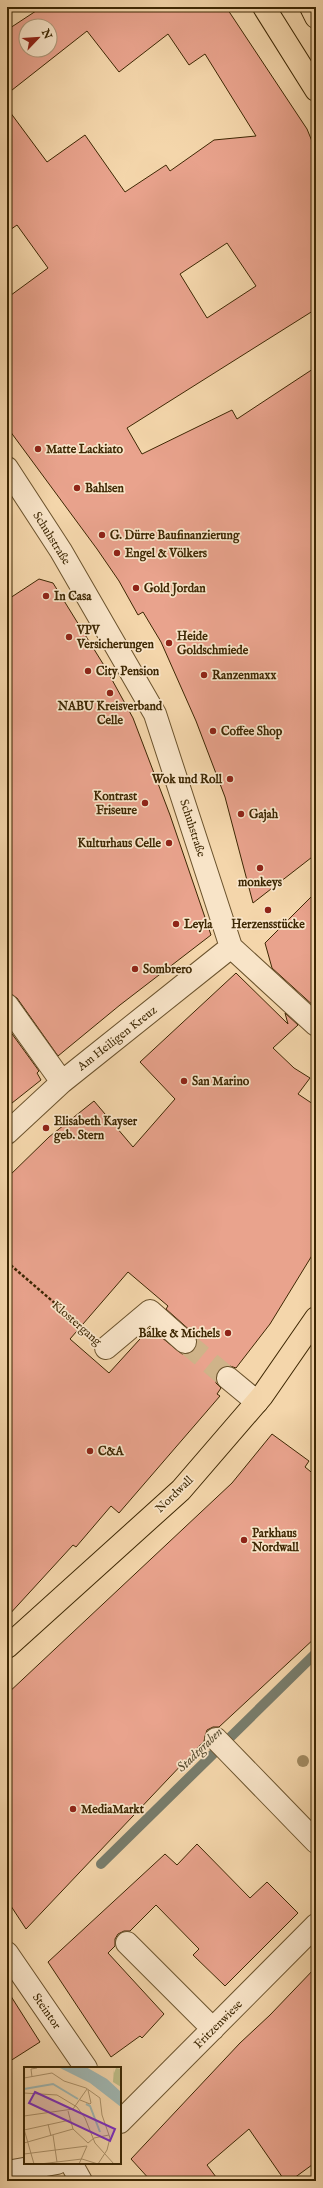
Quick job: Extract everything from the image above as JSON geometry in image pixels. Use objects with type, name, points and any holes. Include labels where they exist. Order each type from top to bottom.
[{"type":"main road","points":[[264,7],[316,90]]},
{"type":"main road","points":[[311,7],[316,17]]},
{"type":"main road","name":"Nordwall","points":[[7,1647],[181,1490],[257,1402],[316,1318]]},
{"type":"street","name":"Schuhstraße","points":[[7,468],[61,551],[155,714],[231,947],[316,1025]]},
{"type":"street","name":"Am Heiligen Kreuz","points":[[7,1133],[62,1082],[231,947]]},
{"type":"street","points":[[7,1005],[62,1082]]},
{"type":"street","name":"Klostergang","points":[[106,1348],[150,1312],[185,1342]]},
{"type":"street","points":[[228,1378],[257,1402]]},
{"type":"street","points":[[216,1739],[316,1842]]},
{"type":"street","name":"Fritzenwiese","points":[[121,2120],[316,1925]]},
{"type":"street","points":[[127,1943],[213,2029]]},
{"type":"street","name":"Steintor","points":[[7,1954],[85,2067]]},
{"type":"street","points":[[7,2172],[51,2164]]},
{"type":"street","points":[[72,2164],[82,2181]]},
{"type":"path","name":"Klostergang","points":[[7,1262],[106,1348]]},
{"type":"building","points":[[42,7],[226,7],[307,129],[316,151],[316,309],[127,428],[142,454],[232,410],[237,419],[316,367],[316,854],[253,903],[225,797],[196,721],[161,642],[143,612],[138,615],[119,581],[97,549],[7,427],[7,298],[48,268],[17,225],[7,232],[7,108],[47,162],[85,135],[125,192],[166,165],[170,171],[214,140],[256,136],[205,54],[189,65],[168,34],[119,72],[87,31],[58,54],[58,18],[25,18]],"holes":[[[227,243],[256,286],[207,318],[180,274]]]},
{"type":"building","points":[[18,23],[18,58],[53,58],[7,94],[7,30]]},
{"type":"building","points":[[39,579],[53,583],[105,667],[133,718],[170,815],[211,935],[120,1005],[58,1056],[17,998],[7,993],[7,600]]},
{"type":"building","points":[[316,892],[316,1008],[272,968],[265,943]]},
{"type":"building","points":[[236,973],[288,1024],[285,1013],[298,1025],[273,1048],[294,1068],[310,1078],[298,1094],[316,1106],[316,1249],[270,1324],[236,1368],[224,1366],[218,1370],[216,1383],[221,1388],[217,1394],[220,1396],[119,1513],[111,1506],[76,1547],[73,1545],[7,1617],[7,1178],[49,1137],[94,1101],[133,1147],[175,1099],[140,1062]],"holes":[[[128,1272],[168,1306],[166,1309],[197,1338],[195,1350],[189,1354],[182,1354],[150,1328],[109,1373],[70,1339]]]},
{"type":"building","points":[[7,1027],[39,1071],[37,1073],[41,1080],[7,1107]]},
{"type":"building","points":[[272,1434],[309,1461],[305,1467],[316,1476],[316,1637],[219,1727],[213,1727],[207,1730],[204,1741],[26,1929],[7,1900],[7,1694],[232,1483]]},
{"type":"building","points":[[197,1844],[250,1898],[267,1882],[298,1913],[225,1986],[193,1955],[199,1949],[156,1905],[130,1931],[124,1931],[118,1934],[115,1939],[115,1946],[108,1953],[164,2014],[142,2038],[140,2036],[111,2057],[48,1962],[165,1854],[177,1865]]},
{"type":"building","points":[[316,1967],[316,2162],[290,2181],[285,2181],[249,2129],[207,2165],[219,2181],[151,2181],[131,2159],[240,2043],[270,2015]]},
{"type":"building","points":[[7,1990],[40,2042],[7,2063]]},
{"type":"waterway","name":"Stadtgraben","points":[[101,1864],[316,1653]]},
{"type":"tunnel","points":[[185,1342],[228,1378]]},
{"type":"place","name":"Matte Lackiato","points":[[38,449]]},
{"type":"place","name":"Bahlsen","points":[[77,488]]},
{"type":"place","name":"G. Dürre Baufinanzierung","points":[[102,535]]},
{"type":"place","name":"Engel & Völkers","points":[[117,553]]},
{"type":"place","name":"Gold Jordan","points":[[136,588]]},
{"type":"place","name":"In Casa","points":[[46,596]]},
{"type":"place","name":"VPV Versicherungen","points":[[69,637]]},
{"type":"place","name":"Heide Goldschmiede","points":[[169,643]]},
{"type":"place","name":"City Pension","points":[[88,671]]},
{"type":"place","name":"Ranzenmaxx","points":[[204,675]]},
{"type":"place","name":"NABU Kreisverband Celle","points":[[110,693]]},
{"type":"place","name":"Coffee Shop","points":[[213,731]]},
{"type":"place","name":"Wok und Roll","points":[[230,779]]},
{"type":"place","name":"Kontrast Friseure","points":[[145,803]]},
{"type":"place","name":"Gajah","points":[[241,814]]},
{"type":"place","name":"Kulturhaus Celle","points":[[169,843]]},
{"type":"place","name":"monkeys","points":[[260,868]]},
{"type":"place","name":"Herzensstücke","points":[[268,910]]},
{"type":"place","name":"Leyla","points":[[176,924]]},
{"type":"place","name":"Sombrero","points":[[135,969]]},
{"type":"place","name":"San Marino","points":[[184,1081]]},
{"type":"place","name":"Elisabeth Kayser geb. Stern","points":[[46,1128]]},
{"type":"place","name":"Balke & Michels","points":[[228,1333]]},
{"type":"place","name":"C&A","points":[[90,1451]]},
{"type":"place","name":"Parkhaus Nordwall","points":[[244,1540]]},
{"type":"place","name":"MediaMarkt","points":[[73,1809]]}]
